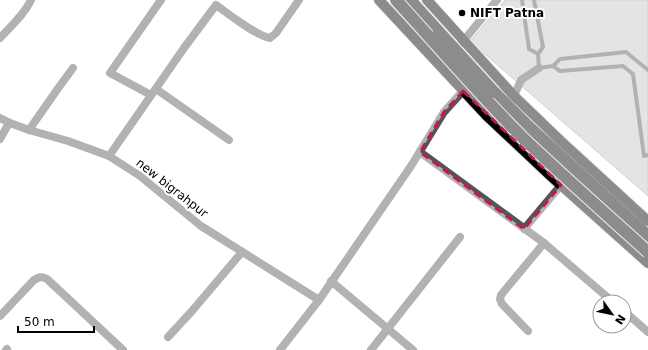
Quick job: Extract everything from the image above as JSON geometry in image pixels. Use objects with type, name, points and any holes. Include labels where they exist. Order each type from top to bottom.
[{"type":"highway","points":[[396,0],[522,137],[648,252]]},
{"type":"highway","points":[[410,0],[494,92],[528,126],[648,236]]},
{"type":"main road","points":[[379,0],[486,116],[648,263]]},
{"type":"main road","points":[[427,0],[514,96],[648,221]]},
{"type":"street","points":[[0,38],[28,7],[31,0]]},
{"type":"street","points":[[161,0],[110,73],[153,92],[229,140]]},
{"type":"street","points":[[109,156],[184,48],[213,3],[252,30],[264,37],[270,38],[276,33],[299,0]]},
{"type":"street","points":[[441,67],[497,0]]},
{"type":"street","points":[[29,130],[73,68]]},
{"type":"street","points":[[514,96],[521,80],[539,68]]},
{"type":"street","points":[[280,350],[319,300],[420,152],[444,112],[463,91]]},
{"type":"street","name":"new bigrahpur","points":[[0,118],[29,130],[68,141],[109,156],[140,176],[202,226],[319,300]]},
{"type":"street","points":[[0,139],[9,123]]},
{"type":"street","points":[[420,152],[544,243],[604,294]]},
{"type":"street","points":[[524,229],[561,185]]},
{"type":"street","points":[[371,350],[460,237]]},
{"type":"street","points":[[528,331],[502,304],[500,295],[544,243]]},
{"type":"street","points":[[168,337],[242,252]]},
{"type":"street","points":[[0,316],[34,280],[38,277],[42,277],[123,350]]},
{"type":"street","points":[[331,281],[413,350]]},
{"type":"street","points":[[632,318],[648,332]]},
{"type":"lane","points":[[522,0],[529,49],[538,54]]},
{"type":"lane","points":[[534,0],[543,47],[538,54],[539,68],[553,66],[560,59],[626,52],[648,70]]},
{"type":"lane","points":[[553,66],[560,71],[623,66],[633,74],[644,156],[648,155]]},
{"type":"highlighted area","points":[[463,91],[561,185],[524,229],[420,152],[444,112]]},
{"type":"building","points":[[505,0],[648,0],[648,196],[470,41]]},
{"type":"place","name":"NIFT Patna","points":[[462,13]]}]
